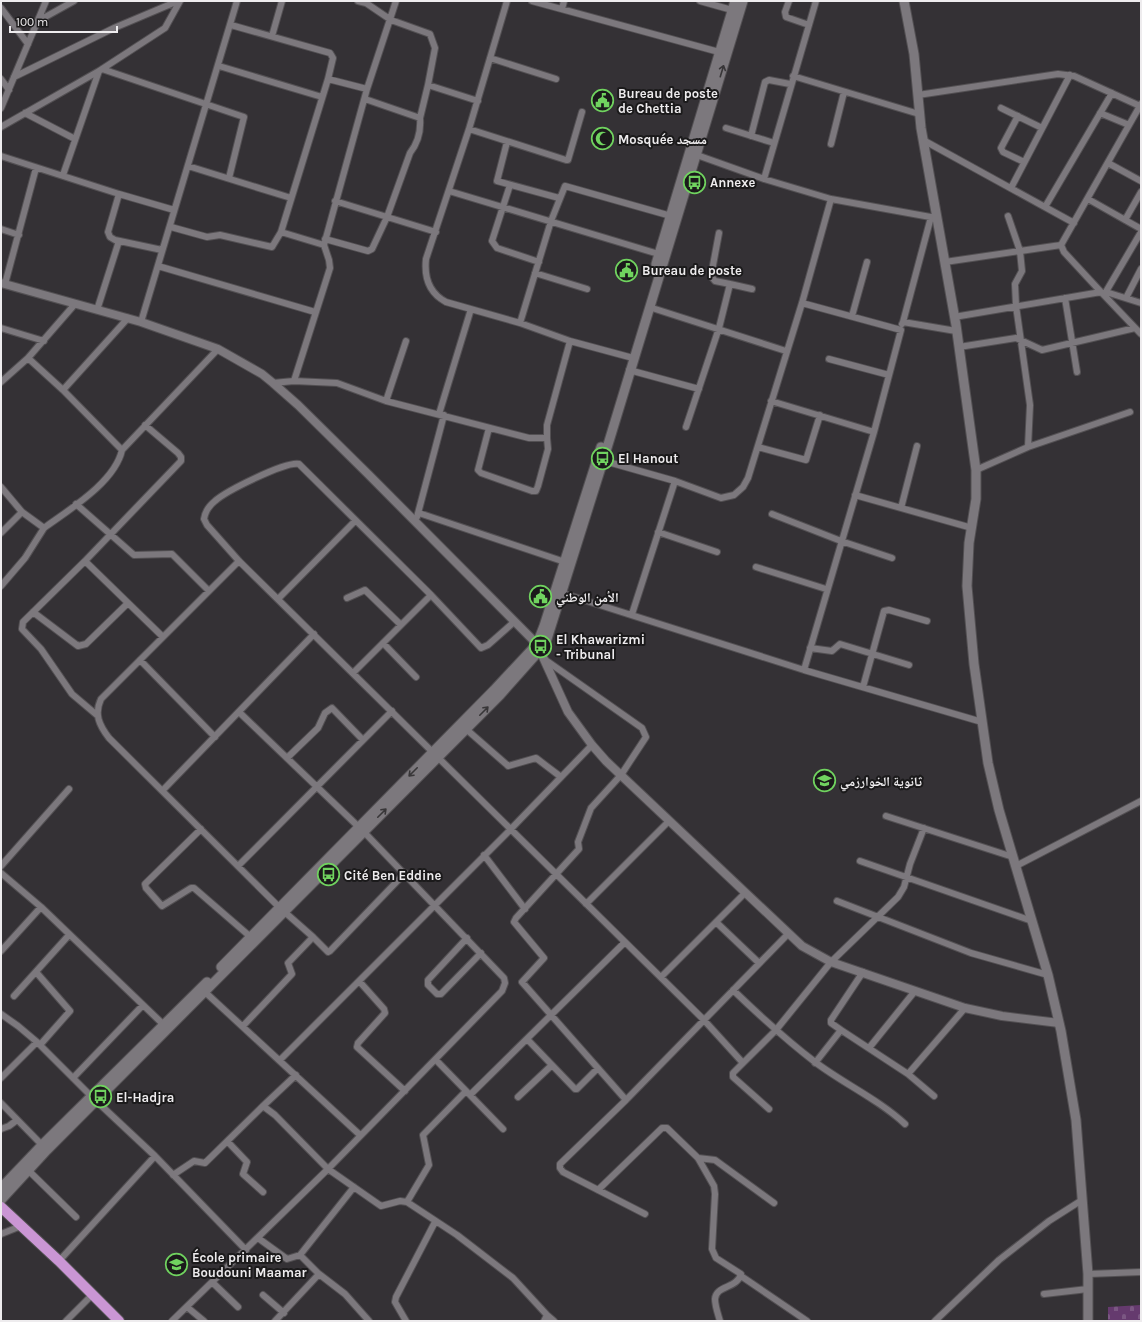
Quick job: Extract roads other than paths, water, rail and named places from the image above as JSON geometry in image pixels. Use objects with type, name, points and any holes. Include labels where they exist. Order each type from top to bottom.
[{"type":"highway","points":[[1,1207],[94,1294],[119,1321]]},
{"type":"main road","points":[[1,1200],[94,1099],[435,755],[547,639],[562,593],[630,357],[742,1]]},
{"type":"main road","points":[[904,1],[914,54],[919,114],[934,218],[945,262],[959,347],[976,470],[976,499],[967,586],[974,664],[982,722],[988,763],[1014,861],[1048,975],[1059,1023],[1076,1120],[1088,1274],[1088,1321]]},
{"type":"main road","points":[[435,755],[466,729],[500,696],[538,647],[629,370],[630,357],[649,308],[670,216],[693,154],[719,52],[734,6]]},
{"type":"main road","points":[[166,1027],[205,992],[253,939]]},
{"type":"main road","points":[[1,1188],[42,1145],[94,1099]]},
{"type":"street","points":[[1,108],[46,1]]},
{"type":"street","points":[[38,21],[74,1]]},
{"type":"street","points":[[1,128],[100,70],[165,28],[179,1]]},
{"type":"street","points":[[14,77],[114,28],[179,1]]},
{"type":"street","points":[[141,322],[162,250],[171,227],[174,210],[219,66],[237,1]]},
{"type":"street","points":[[272,36],[282,1]]},
{"type":"street","points":[[281,232],[371,251],[387,217],[410,153],[415,147],[421,127],[420,118],[435,48],[432,36],[428,32],[391,20],[366,2],[358,1]]},
{"type":"street","points":[[294,381],[330,268],[325,242],[335,201],[367,89],[396,1]]},
{"type":"street","points":[[507,1],[478,101],[426,259],[425,271],[428,282],[439,298],[520,323],[570,341],[630,357]]},
{"type":"street","points":[[532,1],[719,52]]},
{"type":"street","points":[[562,9],[564,1]]},
{"type":"street","points":[[700,1],[734,6]]},
{"type":"street","points":[[789,1],[785,12],[786,17],[809,25]]},
{"type":"street","points":[[764,179],[790,84],[816,1]]},
{"type":"street","points":[[1,8],[28,44]]},
{"type":"street","points":[[171,227],[207,237],[220,235],[269,248],[274,245],[281,232],[328,79],[333,58],[332,54],[231,25]]},
{"type":"street","points":[[490,58],[556,79]]},
{"type":"street","points":[[219,66],[322,97]]},
{"type":"street","points":[[100,70],[244,118],[229,178]]},
{"type":"street","points":[[63,175],[100,70]]},
{"type":"street","points":[[918,95],[1058,74],[1070,75],[1140,105],[1061,245]]},
{"type":"street","points":[[1011,188],[1070,75]]},
{"type":"street","points":[[793,76],[919,114]]},
{"type":"street","points":[[328,79],[367,89]]},
{"type":"street","points":[[1,80],[9,90]]},
{"type":"street","points":[[751,136],[765,82],[769,80],[790,84]]},
{"type":"street","points":[[428,85],[478,101]]},
{"type":"street","points":[[831,144],[844,92]]},
{"type":"street","points":[[1045,207],[1112,93]]},
{"type":"street","points":[[365,99],[420,118]]},
{"type":"street","points":[[1001,108],[1042,128]]},
{"type":"street","points":[[469,129],[568,160],[582,112]]},
{"type":"street","points":[[25,113],[75,139]]},
{"type":"street","points":[[1100,113],[1129,125]]},
{"type":"street","points":[[1018,116],[1001,148],[1003,152],[1024,162]]},
{"type":"street","points":[[726,128],[774,143]]},
{"type":"street","points":[[923,140],[1074,223]]},
{"type":"street","points":[[507,142],[497,180],[559,198]]},
{"type":"street","points":[[693,154],[764,179],[831,199],[934,218],[903,322],[874,432],[826,589],[804,670]]},
{"type":"street","points":[[1,156],[174,210]]},
{"type":"street","points":[[1108,163],[1141,181]]},
{"type":"street","points":[[188,166],[291,198]]},
{"type":"street","points":[[36,168],[19,235],[3,284],[128,318],[218,350],[262,374],[273,383],[298,405],[416,522],[538,647],[568,712],[592,744],[621,775],[802,946],[831,962],[965,1008],[1002,1016],[1059,1023]]},
{"type":"street","points":[[510,185],[492,241],[494,246],[497,248],[539,262]]},
{"type":"street","points":[[520,323],[559,198],[567,186],[670,216]]},
{"type":"street","points":[[449,191],[662,255]]},
{"type":"street","points":[[1126,220],[1141,192]]},
{"type":"street","points":[[119,194],[108,232],[110,237],[119,241],[162,250]]},
{"type":"street","points":[[600,460],[675,481],[721,498],[734,496],[743,487],[748,478],[758,447],[786,351],[802,303],[831,199]]},
{"type":"street","points":[[1088,199],[1141,230],[1103,293]]},
{"type":"street","points":[[335,201],[436,232]]},
{"type":"street","points":[[1008,216],[1020,251],[1022,271],[1015,284],[1020,339],[1030,405],[1028,447]]},
{"type":"street","points":[[1,229],[19,235]]},
{"type":"street","points":[[719,233],[711,276],[715,281],[752,289]]},
{"type":"street","points":[[97,310],[119,241]]},
{"type":"street","points":[[945,262],[1061,245]]},
{"type":"street","points":[[1061,245],[1064,252],[1141,334]]},
{"type":"street","points":[[852,316],[867,262]]},
{"type":"street","points":[[158,266],[315,312]]},
{"type":"street","points":[[1126,298],[1141,269]]},
{"type":"street","points":[[535,273],[587,289]]},
{"type":"street","points":[[686,427],[719,328],[730,284]]},
{"type":"street","points":[[954,316],[1103,293],[1141,303]]},
{"type":"street","points":[[1065,298],[1077,372]]},
{"type":"street","points":[[802,303],[901,330]]},
{"type":"street","points":[[1,382],[28,358],[75,304]]},
{"type":"street","points":[[649,308],[719,328],[786,351]]},
{"type":"street","points":[[416,522],[442,415],[471,309]]},
{"type":"street","points":[[64,390],[128,318]]},
{"type":"street","points":[[903,322],[956,331]]},
{"type":"street","points":[[1,328],[44,341]]},
{"type":"street","points":[[959,347],[1020,339],[1042,350],[1135,328]]},
{"type":"street","points":[[386,401],[406,341]]},
{"type":"street","points":[[489,428],[478,470],[481,473],[532,491],[536,491],[548,449],[547,425],[570,341]]},
{"type":"street","points":[[1,586],[25,558],[44,528],[76,504],[107,477],[120,458],[122,450],[218,350]]},
{"type":"street","points":[[28,358],[64,390],[122,450]]},
{"type":"street","points":[[829,359],[889,375]]},
{"type":"street","points":[[629,370],[699,389]]},
{"type":"street","points":[[273,383],[294,381],[337,383],[386,401],[489,428],[528,438],[548,438]]},
{"type":"street","points":[[772,401],[874,432]]},
{"type":"street","points":[[976,470],[1028,447],[1130,412]]},
{"type":"street","points":[[758,447],[806,460],[820,415]]},
{"type":"street","points":[[98,716],[72,694],[41,649],[22,629],[23,622],[85,561],[181,461],[181,457],[178,454],[145,425]]},
{"type":"street","points":[[901,508],[917,446]]},
{"type":"street","points":[[514,622],[488,646],[481,648],[299,464],[288,464],[221,496],[211,505],[204,515],[206,525],[239,561],[354,672],[510,830],[661,977],[703,1019],[743,1063]]},
{"type":"street","points":[[632,614],[675,481]]},
{"type":"street","points":[[1,487],[22,512],[44,528]]},
{"type":"street","points":[[855,495],[972,528]]},
{"type":"street","points":[[76,504],[136,556],[172,554],[209,591]]},
{"type":"street","points":[[1,533],[22,512]]},
{"type":"street","points":[[418,513],[565,562]]},
{"type":"street","points":[[772,514],[841,541],[892,558]]},
{"type":"street","points":[[278,599],[355,521]]},
{"type":"street","points":[[658,532],[717,552]]},
{"type":"street","points":[[85,561],[163,637]]},
{"type":"street","points":[[239,561],[101,699],[98,706],[98,721],[109,738],[282,909],[328,952],[405,874]]},
{"type":"street","points":[[756,567],[826,589]]},
{"type":"street","points":[[347,598],[365,590],[401,625]]},
{"type":"street","points":[[562,593],[632,614],[804,670],[982,722]]},
{"type":"street","points":[[354,672],[430,595]]},
{"type":"street","points":[[33,612],[78,646],[81,646],[86,644],[128,603]]},
{"type":"street","points":[[863,687],[883,613],[886,610],[927,621]]},
{"type":"street","points":[[163,790],[314,634]]},
{"type":"street","points":[[383,643],[416,677]]},
{"type":"street","points":[[810,648],[832,651],[840,644],[909,665]]},
{"type":"street","points":[[544,659],[645,732],[646,737],[621,775],[591,808],[578,842],[579,849],[514,922],[544,959],[522,982],[626,1100]]},
{"type":"street","points":[[140,660],[215,737]]},
{"type":"street","points":[[287,758],[318,728],[325,713],[332,708],[363,740]]},
{"type":"street","points":[[238,866],[392,711]]},
{"type":"street","points":[[172,1321],[328,1169],[436,1060],[502,991],[504,987],[504,978],[435,904],[361,829],[239,712]]},
{"type":"street","points":[[466,729],[508,766],[536,758],[561,777]]},
{"type":"street","points":[[280,1060],[510,830],[592,744]]},
{"type":"street","points":[[1,866],[69,789]]},
{"type":"street","points":[[886,816],[924,828],[1014,861],[1141,801]]},
{"type":"street","points":[[586,904],[669,820]]},
{"type":"street","points":[[769,1109],[733,1077],[733,1073],[776,1030],[831,962],[901,893],[924,828]]},
{"type":"street","points":[[201,829],[145,886],[162,906],[190,888],[194,888],[253,939]]},
{"type":"street","points":[[484,856],[525,909]]},
{"type":"street","points":[[860,861],[1032,921]]},
{"type":"street","points":[[1,873],[41,907],[166,1027]]},
{"type":"street","points":[[661,977],[745,892]]},
{"type":"street","points":[[837,901],[972,953],[1048,975]]},
{"type":"street","points":[[1,951],[41,907]]},
{"type":"street","points":[[716,922],[759,963]]},
{"type":"street","points":[[645,1214],[563,1172],[560,1166],[788,934]]},
{"type":"street","points":[[14,996],[69,935]]},
{"type":"street","points":[[243,1026],[292,974],[288,963],[313,938]]},
{"type":"street","points":[[467,938],[428,980],[428,985],[438,994],[441,994],[481,953]]},
{"type":"street","points":[[407,1202],[429,1165],[423,1135],[527,1039],[625,942]]},
{"type":"street","points":[[1,1078],[38,1044],[70,1011],[36,972]]},
{"type":"street","points":[[863,972],[831,1020],[831,1023],[908,1074],[934,1096]]},
{"type":"street","points":[[359,981],[384,1009],[385,1013],[358,1043],[357,1047],[405,1091]]},
{"type":"street","points":[[733,990],[776,1030],[815,1063],[892,1112],[905,1124]]},
{"type":"street","points":[[869,1048],[915,990]]},
{"type":"street","points":[[205,992],[360,1135]]},
{"type":"street","points":[[73,1078],[142,1005]]},
{"type":"street","points":[[908,1074],[965,1008]]},
{"type":"street","points":[[1,1014],[18,1026],[38,1044],[155,1156],[246,1250]]},
{"type":"street","points":[[815,1063],[841,1030]]},
{"type":"street","points":[[527,1039],[575,1089],[577,1089],[598,1068]]},
{"type":"street","points":[[436,1060],[503,1129]]},
{"type":"street","points":[[518,1097],[552,1065]]},
{"type":"street","points":[[173,1175],[194,1161],[204,1163],[228,1142],[296,1075]]},
{"type":"street","points":[[1,1103],[42,1145]]},
{"type":"street","points":[[263,1106],[328,1169],[382,1206],[400,1201],[407,1202],[435,1222],[457,1235],[512,1278],[546,1318],[554,1321]]},
{"type":"street","points":[[1,1129],[9,1126],[17,1120]]},
{"type":"street","points":[[598,1190],[659,1130],[664,1127],[698,1158],[715,1190],[712,1249],[716,1258],[738,1271],[741,1276],[807,1321]]},
{"type":"street","points":[[228,1142],[247,1162],[243,1174],[263,1192]]},
{"type":"street","points":[[59,1261],[155,1156]]},
{"type":"street","points":[[698,1158],[715,1160],[774,1203]]},
{"type":"street","points":[[28,1170],[76,1217]]},
{"type":"street","points":[[258,1238],[287,1259],[300,1255],[354,1187]]},
{"type":"street","points":[[935,1321],[999,1260],[1049,1220],[1082,1200]]},
{"type":"street","points":[[406,1321],[395,1299],[435,1222]]},
{"type":"street","points":[[1,1234],[21,1226]]},
{"type":"street","points":[[300,1255],[319,1274],[345,1294],[369,1321]]},
{"type":"street","points":[[1088,1274],[1141,1272]]},
{"type":"street","points":[[276,1321],[319,1274]]},
{"type":"street","points":[[720,1321],[715,1300],[716,1295],[721,1290],[733,1285],[741,1276]]},
{"type":"street","points":[[212,1282],[238,1307]]},
{"type":"street","points":[[1044,1294],[1088,1289]]},
{"type":"street","points":[[66,1321],[94,1294]]},
{"type":"street","points":[[263,1294],[284,1313]]},
{"type":"street","points":[[187,1307],[204,1321]]},
{"type":"place","name":"Bureau de poste de Chettia","points":[[602,100]]},
{"type":"place","name":"Mosquée مسجد","points":[[603,139]]},
{"type":"place","name":"Annexe","points":[[695,182]]},
{"type":"place","name":"Bureau de poste","points":[[626,270]]},
{"type":"place","name":"El Hanout","points":[[603,458]]},
{"type":"place","name":"الأمن الوطني","points":[[540,597]]},
{"type":"place","name":"El Khawarizmi - Tribunal","points":[[540,646]]},
{"type":"place","name":"ثانوية الخوارزمي","points":[[825,781]]},
{"type":"place","name":"Cité Ben Eddine","points":[[329,875]]},
{"type":"place","name":"El-Hadjra","points":[[101,1097]]},
{"type":"place","name":"École primaire Boudouni Maamar","points":[[176,1264]]}]
